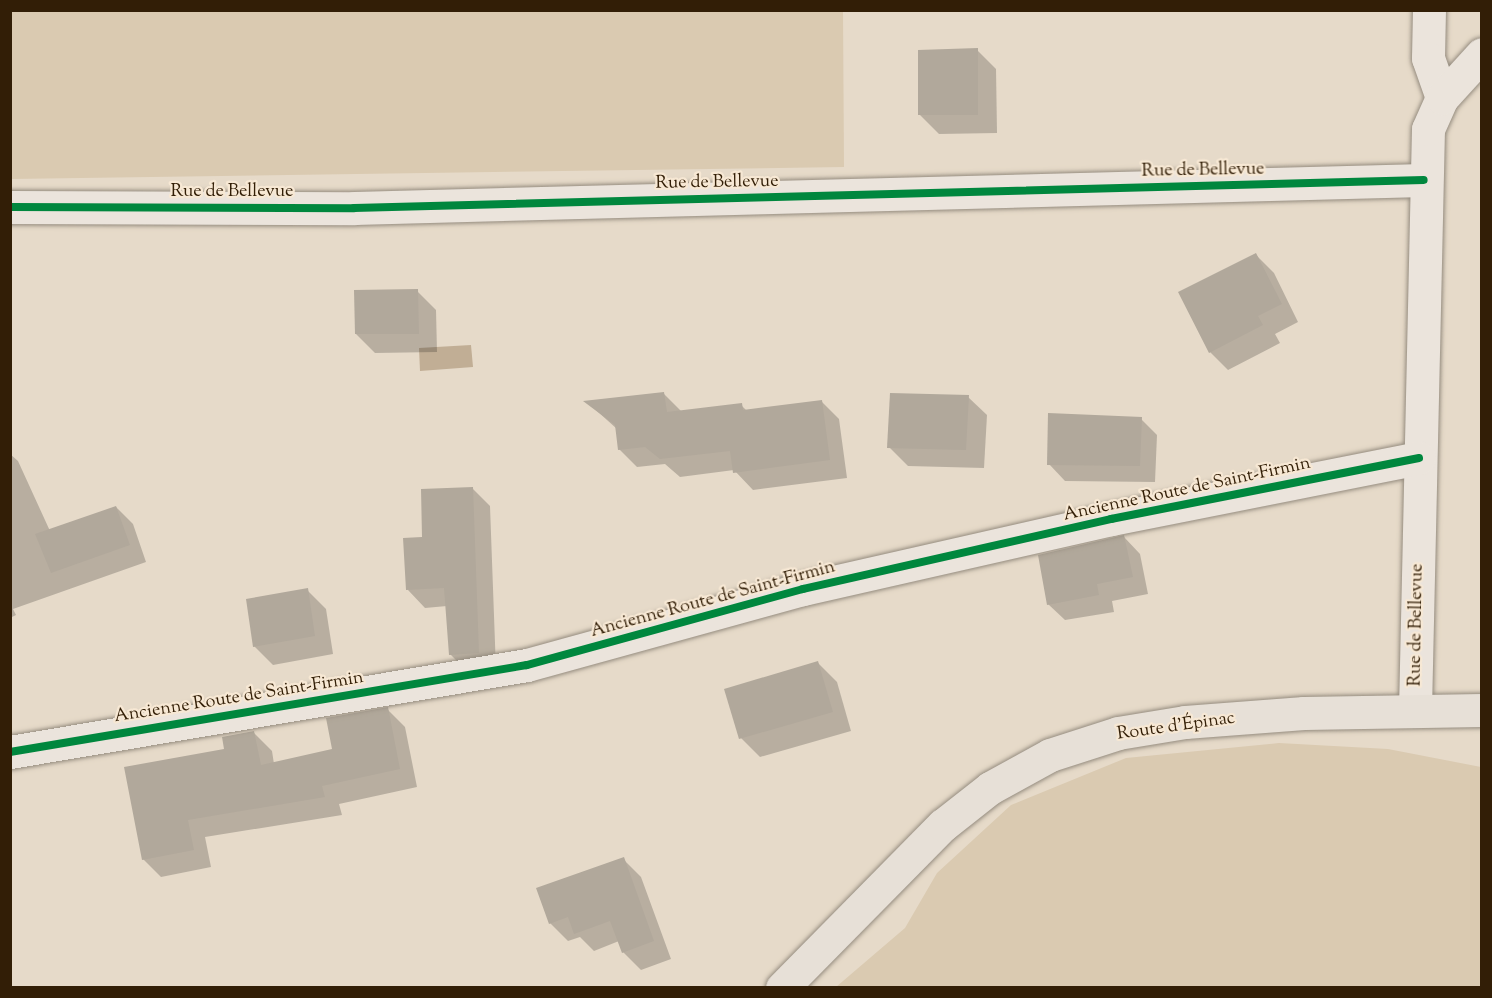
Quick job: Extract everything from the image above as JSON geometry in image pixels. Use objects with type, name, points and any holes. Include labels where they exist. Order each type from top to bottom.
[{"type":"main road","name":"Route d'Épinac","points":[[782,987],[943,825],[990,788],[1050,755],[1118,733],[1185,722],[1305,713],[1482,710]]},
{"type":"street","points":[[1429,10],[1428,58],[1442,98]]},
{"type":"street","name":"Rue de Bellevue","points":[[1415,710],[1424,180],[1428,129],[1442,98],[1482,54]]},
{"type":"street","name":"Rue de Bellevue","points":[[10,207],[354,208],[1424,180]]},
{"type":"street","name":"Ancienne Route de Saint-Firmin","points":[[10,752],[527,666],[803,589],[1111,519],[1419,458]]},
{"type":"shaded area","points":[[10,11],[843,11],[844,167],[11,179]]},
{"type":"shaded area","points":[[471,345],[473,367],[420,371],[419,348]]},
{"type":"shaded area","points":[[1279,743],[1388,749],[1481,767],[1481,987],[836,987],[905,928],[937,873],[1011,805],[1126,758]]},
{"type":"building","points":[[978,48],[978,115],[918,115],[918,50]]},
{"type":"building","points":[[1256,253],[1282,304],[1258,316],[1263,325],[1209,353],[1178,292]]},
{"type":"building","points":[[418,289],[419,334],[355,334],[354,290]]},
{"type":"building","points":[[664,392],[667,412],[742,403],[743,410],[822,400],[830,460],[733,473],[730,451],[660,459],[645,447],[618,450],[615,425],[583,401]]},
{"type":"building","points":[[890,393],[969,395],[966,450],[887,448]]},
{"type":"building","points":[[1048,413],[1142,417],[1140,466],[1047,465]]},
{"type":"building","points":[[473,487],[479,653],[449,655],[444,588],[406,590],[403,538],[422,537],[421,489]]},
{"type":"building","points":[[116,506],[130,545],[51,573],[35,534]]},
{"type":"building","points":[[1124,535],[1133,577],[1097,584],[1099,595],[1047,605],[1038,555]]},
{"type":"building","points":[[308,588],[315,636],[253,647],[246,599]]},
{"type":"building","points":[[818,661],[833,712],[739,739],[724,689]]},
{"type":"building","points":[[388,707],[400,769],[322,786],[325,797],[188,820],[194,850],[142,860],[124,767],[224,749],[222,737],[254,731],[261,765],[332,749],[326,718]]},
{"type":"building","points":[[624,857],[654,941],[622,953],[610,921],[574,934],[568,917],[549,924],[536,888]]},
{"type":"cycle path","points":[[10,207],[354,208],[1424,180]]},
{"type":"cycle path","points":[[10,752],[527,665],[803,589],[1111,519],[1419,458]]}]
